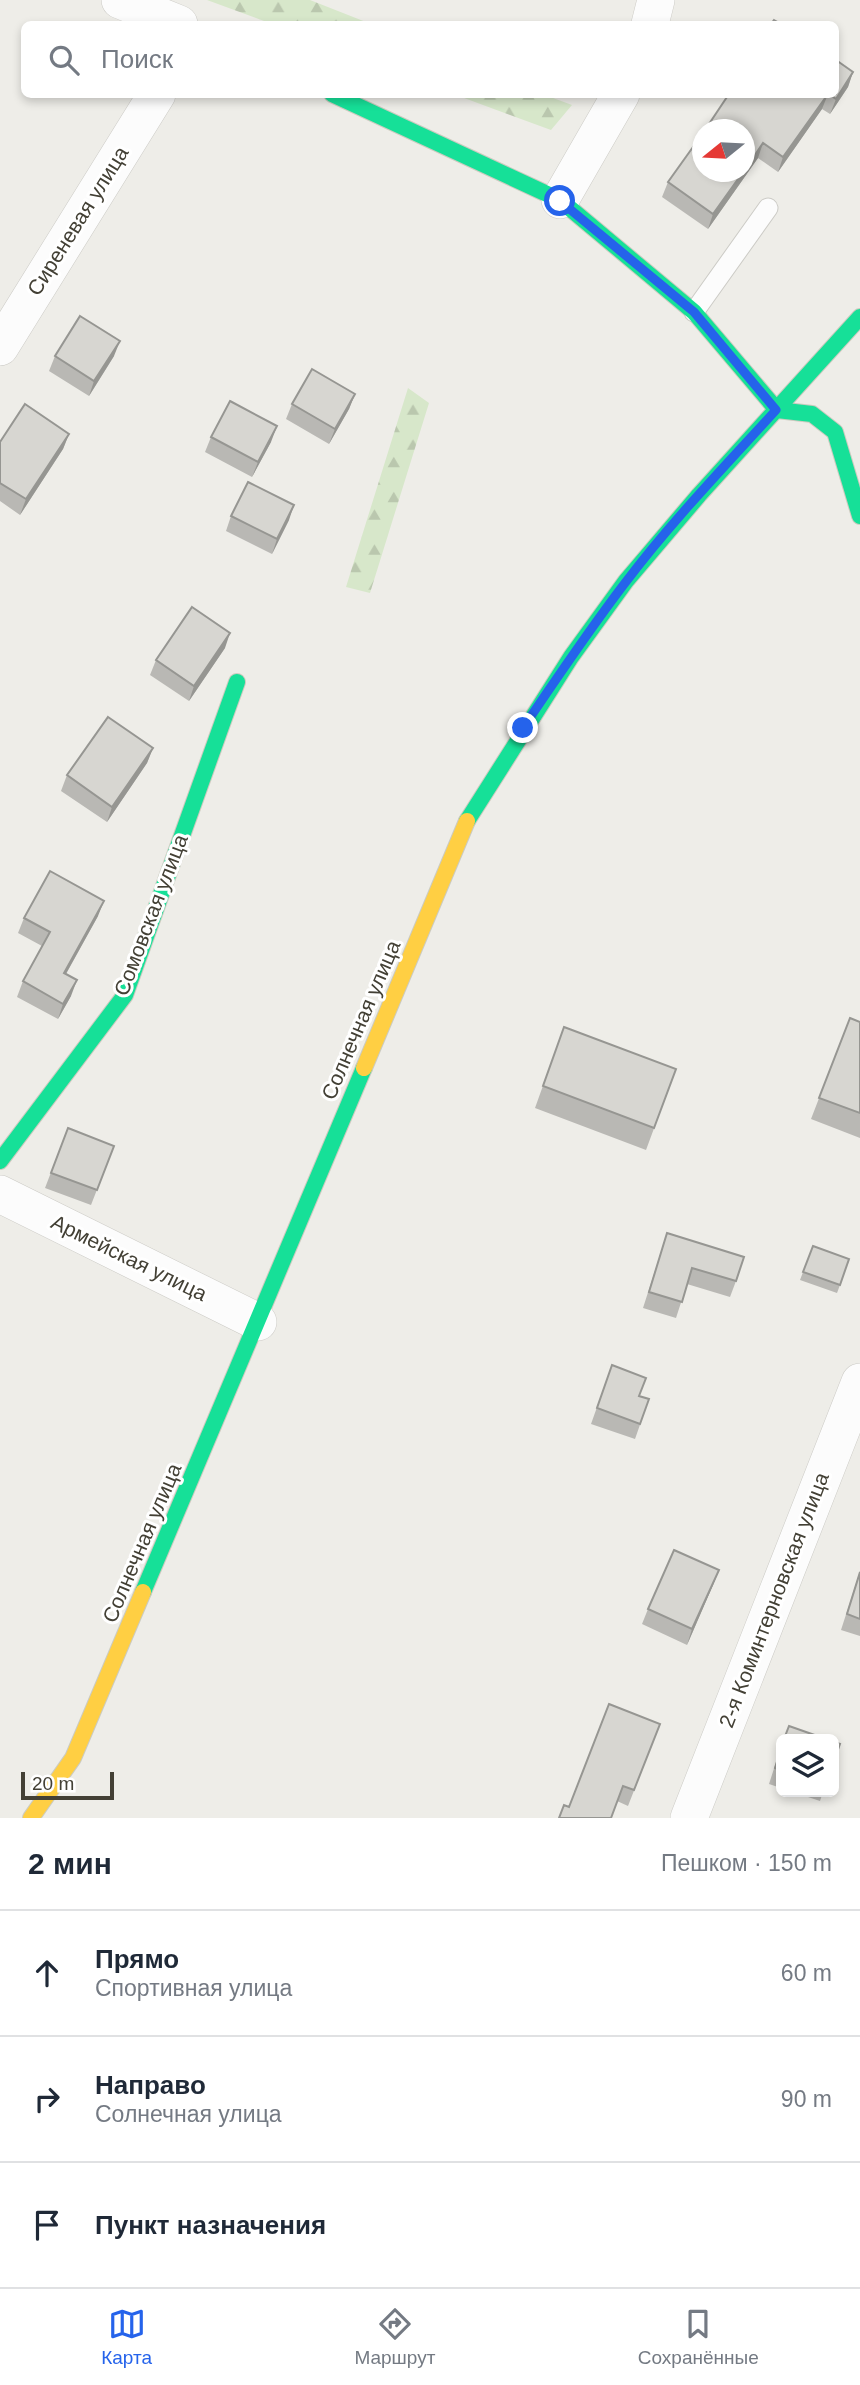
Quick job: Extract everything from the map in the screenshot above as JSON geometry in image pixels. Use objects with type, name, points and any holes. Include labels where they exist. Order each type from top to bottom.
[{"type":"street","points":[[120,0],[172,21]]},
{"type":"street","points":[[651,21],[656,0]]},
{"type":"street","name":"Сиреневая улица","points":[[0,347],[155,98]]},
{"type":"street","points":[[341,98],[560,201],[694,312],[776,410],[812,414],[848,436],[860,516]]},
{"type":"street","points":[[560,201],[619,98]]},
{"type":"street","name":"Солнечная улица","points":[[31,1818],[73,1758],[470,813],[571,657],[626,581],[699,495],[860,317]]},
{"type":"street","name":"Сомовская улица","points":[[0,1161],[125,995],[237,681]]},
{"type":"street","name":"Армейская улица","points":[[0,1194],[258,1322]]},
{"type":"street","name":"2-я Коминтерновская улица","points":[[689,1818],[860,1382]]},
{"type":"lane","points":[[694,312],[768,208]]},
{"type":"green space","points":[[207,0],[310,0],[363,21],[264,21]]},
{"type":"green space","points":[[464,98],[553,98],[572,105],[551,130]]},
{"type":"green space","points":[[408,388],[429,403],[370,593],[346,587]]},
{"type":"building","points":[[839,62],[853,72],[839,94]]},
{"type":"building","points":[[726,98],[825,98],[783,157],[763,143],[755,155],[755,119],[712,119]]},
{"type":"building","points":[[692,148],[692,182],[736,182],[713,214],[668,182]]},
{"type":"building","points":[[80,316],[120,341],[94,381],[55,356]]},
{"type":"building","points":[[312,369],[355,394],[335,429],[292,404]]},
{"type":"building","points":[[230,401],[277,426],[258,462],[211,437]]},
{"type":"building","points":[[25,404],[69,434],[26,499],[0,483],[0,442]]},
{"type":"building","points":[[248,482],[294,505],[277,539],[231,516]]},
{"type":"building","points":[[192,607],[230,633],[194,686],[156,660]]},
{"type":"building","points":[[108,717],[153,748],[112,807],[67,775]]},
{"type":"building","points":[[50,871],[104,901],[64,973],[77,980],[63,1004],[23,981],[50,932],[24,918]]},
{"type":"building","points":[[850,1018],[860,1022],[860,1113],[819,1098]]},
{"type":"building","points":[[564,1027],[676,1069],[654,1128],[543,1086]]},
{"type":"building","points":[[68,1128],[114,1146],[97,1190],[51,1173]]},
{"type":"building","points":[[667,1233],[744,1257],[736,1281],[692,1268],[682,1302],[649,1292]]},
{"type":"building","points":[[813,1246],[849,1259],[840,1285],[803,1272]]},
{"type":"building","points":[[612,1365],[646,1378],[639,1396],[649,1399],[640,1424],[597,1408]]},
{"type":"building","points":[[674,1550],[719,1570],[692,1629],[648,1609]]},
{"type":"building","points":[[860,1572],[860,1619],[847,1614]]},
{"type":"building","points":[[609,1704],[660,1724],[634,1790],[623,1786],[611,1818],[559,1818],[564,1805],[569,1807]]},
{"type":"building","points":[[789,1726],[812,1734],[786,1734]]},
{"type":"traffic: fast","points":[[341,98],[560,200],[694,312],[777,410],[812,414],[835,432],[860,516]]},
{"type":"traffic: fast","points":[[467,821],[571,657],[626,581],[699,495],[860,317]]},
{"type":"traffic: fast","points":[[0,1161],[125,995],[237,682]]},
{"type":"traffic: fast","points":[[143,1592],[364,1068]]},
{"type":"traffic: slow","points":[[364,1068],[467,821]]},
{"type":"traffic: slow","points":[[31,1818],[73,1758],[143,1592]]},
{"type":"route","points":[[523,728],[626,581],[776,410],[694,312],[560,201]]}]
